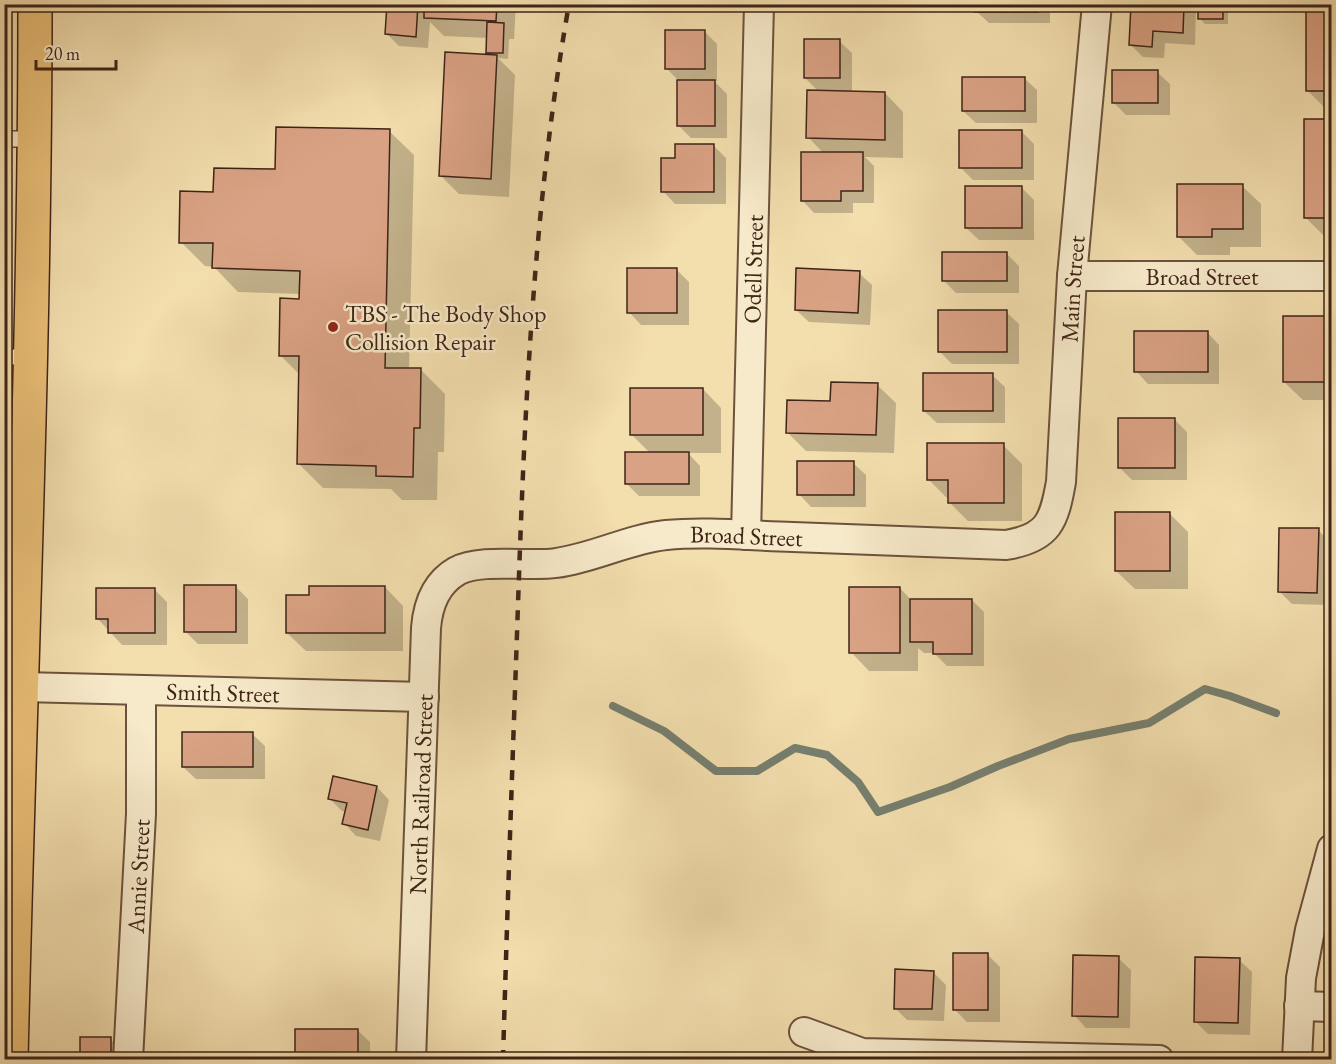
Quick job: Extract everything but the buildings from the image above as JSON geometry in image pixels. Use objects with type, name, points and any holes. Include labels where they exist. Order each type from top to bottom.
[{"type":"main road","points":[[11,1059],[21,687],[13,651],[20,139],[35,4]]},
{"type":"street","name":"Odell Street","points":[[746,536],[759,4]]},
{"type":"street","name":"Main Street","points":[[1006,545],[1026,542],[1046,528],[1056,508],[1061,482],[1072,276],[1097,4]]},
{"type":"street","name":"Broad Street","points":[[1072,276],[1332,276]]},
{"type":"street","name":"Broad Street","points":[[487,565],[559,562],[636,540],[664,536],[746,536],[1006,545]]},
{"type":"street","name":"North Railroad Street","points":[[411,1059],[428,610],[442,583],[456,572],[472,566],[487,565]]},
{"type":"street","name":"Smith Street","points":[[21,687],[424,697]]},
{"type":"street","name":"Annie Street","points":[[128,1059],[141,814],[141,690]]},
{"type":"street","points":[[1297,1059],[1299,1006],[1310,930],[1332,849]]},
{"type":"street","points":[[1299,1006],[1332,1007]]},
{"type":"street","points":[[804,1032],[862,1053],[1159,1059]]},
{"type":"waterway","points":[[613,706],[664,731],[716,771],[757,771],[795,748],[827,755],[858,782],[878,812],[950,787],[1069,739],[1149,723],[1205,689],[1276,713]]},
{"type":"railway","points":[[503,1060],[527,397],[546,161],[569,4]]},
{"type":"place","name":"TBS - The Body Shop Collision Repair","points":[[333,327]]}]
